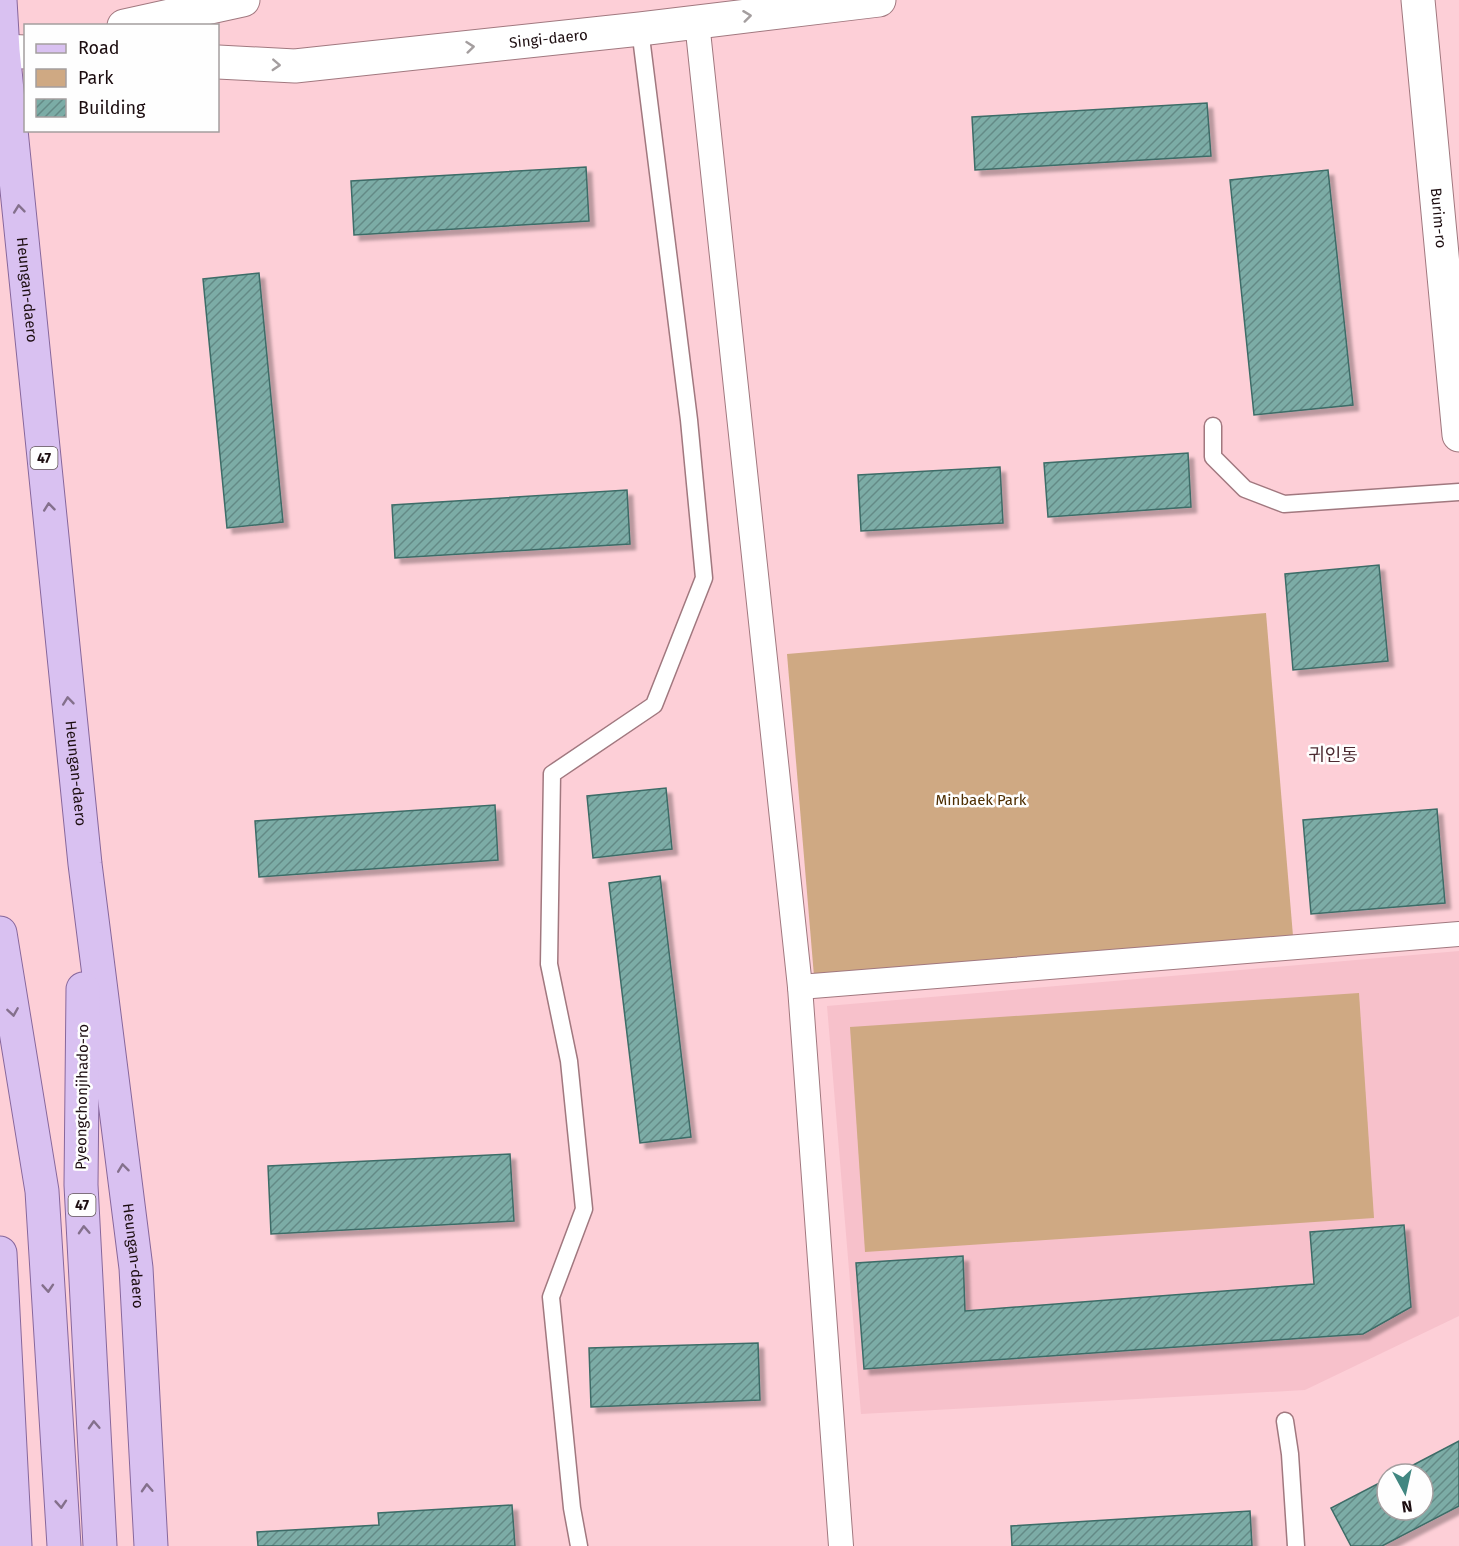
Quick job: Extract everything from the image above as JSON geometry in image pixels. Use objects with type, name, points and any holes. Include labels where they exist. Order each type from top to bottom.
[{"type":"main road","name":"Heungan-daero","points":[[0,0],[14,50],[85,864],[136,1268],[151,1546]]},
{"type":"main road","name":"Pyeongchonjihado-ro","points":[[85,864],[81,1185],[100,1546]]},
{"type":"main road","points":[[0,933],[42,1191],[64,1546]]},
{"type":"main road","points":[[0,1253],[15,1546]]},
{"type":"street","points":[[133,24],[243,0]]},
{"type":"street","name":"Singi-daero","points":[[219,62],[294,66],[640,29],[879,0]]},
{"type":"street","name":"Burim-ro","points":[[1418,0],[1459,435]]},
{"type":"street","points":[[697,22],[800,987],[841,1546]]},
{"type":"street","points":[[800,987],[1459,934]]},
{"type":"lane","points":[[579,1546],[570,1498],[551,1297],[584,1209],[568,1061],[549,964],[552,774],[654,705],[704,578],[687,409],[640,29]]},
{"type":"lane","points":[[1213,426],[1213,457],[1245,489],[1284,504],[1459,492]]},
{"type":"lane","points":[[1286,1421],[1296,1546]]},
{"type":"shaded area","points":[[1459,951],[1459,1316],[1305,1390],[861,1414],[827,1006]]},
{"type":"green space","name":"Minbaek Park","points":[[1266,613],[1293,936],[814,976],[787,654]]},
{"type":"green space","points":[[1359,993],[1374,1218],[865,1252],[850,1027]]},
{"type":"building","points":[[1207,103],[1211,156],[975,170],[972,117]]},
{"type":"building","points":[[586,167],[589,221],[354,235],[351,181]]},
{"type":"building","points":[[1328,170],[1353,405],[1254,415],[1230,180]]},
{"type":"building","points":[[259,273],[283,522],[227,528],[203,279]]},
{"type":"building","points":[[1188,453],[1191,507],[1048,517],[1044,463]]},
{"type":"building","points":[[1000,467],[1003,523],[861,531],[858,475]]},
{"type":"building","points":[[627,490],[630,544],[395,558],[392,505]]},
{"type":"building","points":[[1379,565],[1388,661],[1293,670],[1285,574]]},
{"type":"building","points":[[666,788],[672,849],[593,858],[587,796]]},
{"type":"building","points":[[495,805],[498,860],[259,877],[255,821]]},
{"type":"building","points":[[1437,809],[1445,903],[1311,914],[1303,820]]},
{"type":"building","points":[[660,876],[691,1137],[640,1143],[609,883]]},
{"type":"building","points":[[510,1154],[514,1221],[271,1234],[268,1166]]},
{"type":"building","points":[[1404,1225],[1411,1307],[1363,1334],[864,1369],[856,1263],[963,1256],[965,1311],[1314,1284],[1310,1232]]},
{"type":"building","points":[[758,1343],[760,1400],[591,1407],[589,1348]]},
{"type":"building","points":[[1459,1441],[1459,1506],[1435,1518],[1435,1462],[1419,1462]]},
{"type":"building","points":[[1375,1485],[1375,1522],[1428,1522],[1382,1546],[1351,1546],[1331,1508]]},
{"type":"building","points":[[512,1505],[515,1546],[258,1546],[257,1532],[379,1525],[378,1513]]},
{"type":"building","points":[[1250,1511],[1252,1546],[1012,1546],[1011,1526]]},
{"type":"district","name":"귀인동","points":[[1333,755]]}]
